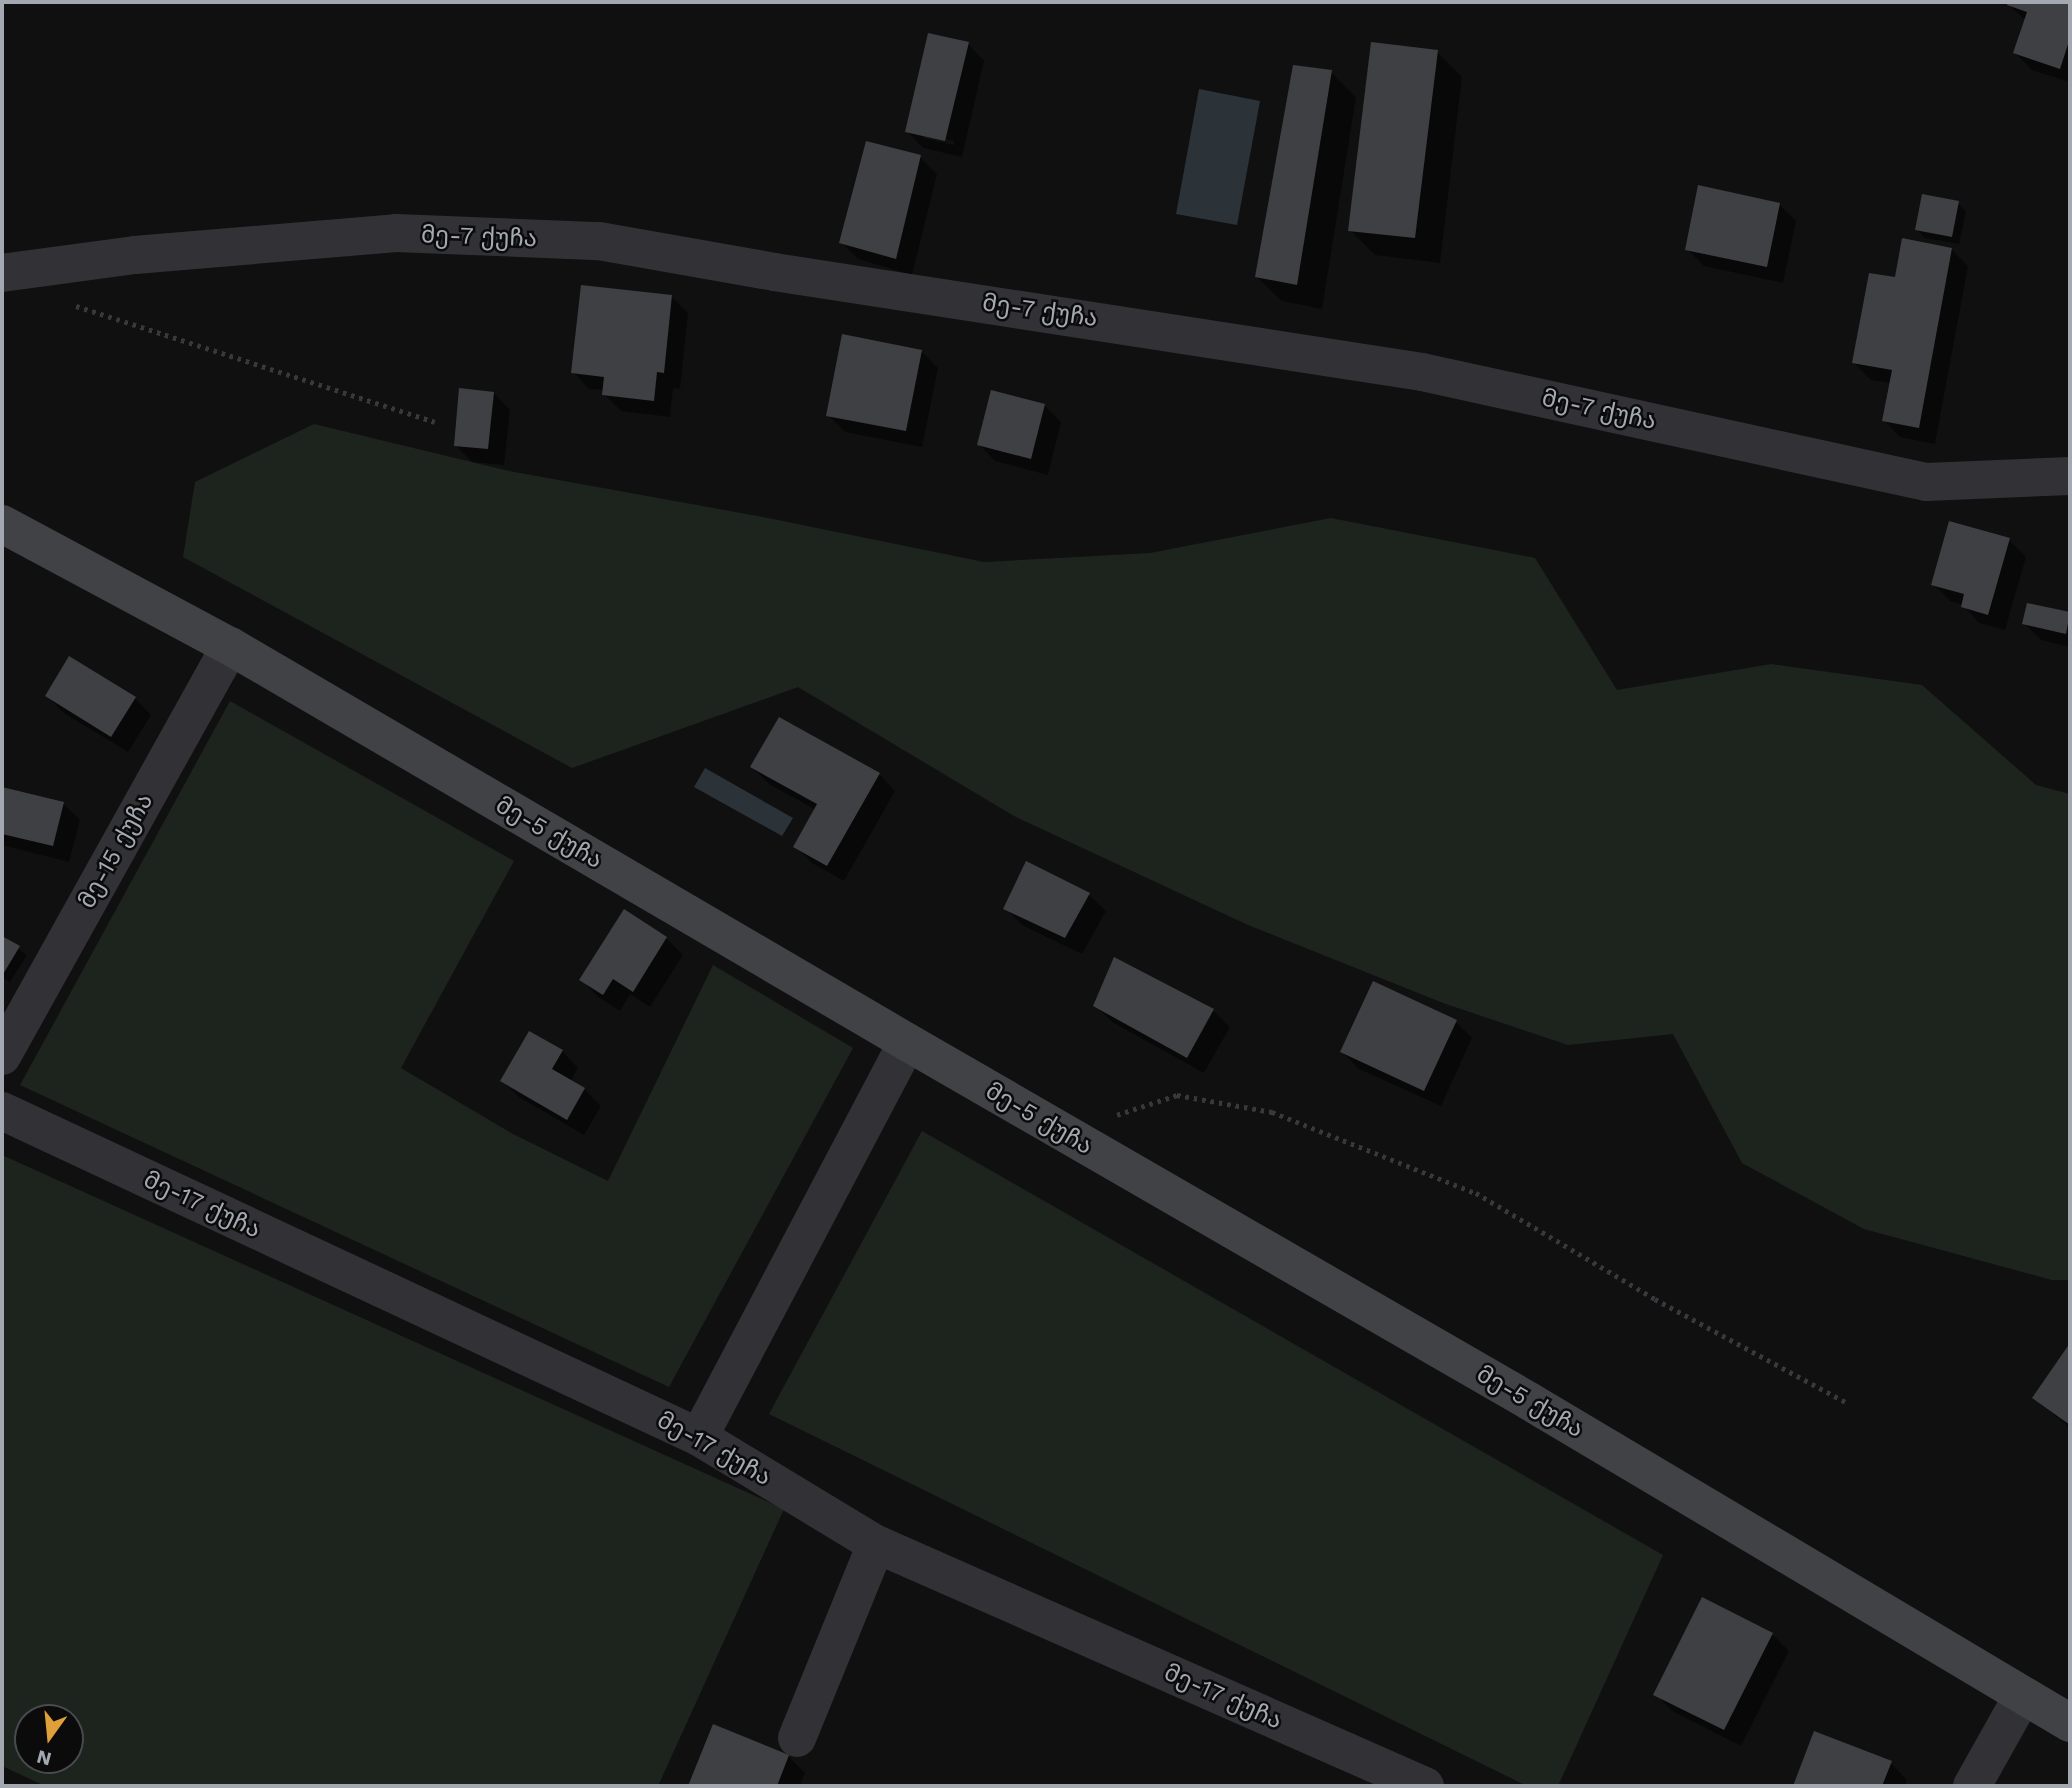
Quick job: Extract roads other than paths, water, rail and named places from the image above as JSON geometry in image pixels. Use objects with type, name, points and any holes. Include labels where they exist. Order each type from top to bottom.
[{"type":"street","name":"მე-7 ქუჩა","points":[[2,273],[135,255],[396,233],[599,241],[774,272],[1422,372],[1926,482],[2070,475]]},
{"type":"street","name":"მე-5 ქუჩა","points":[[2,524],[230,646],[1063,1133],[1529,1401],[2070,1723]]},
{"type":"street","name":"მე-15 ქუჩა","points":[[2,1056],[230,646]]},
{"type":"street","points":[[699,1437],[907,1042]]},
{"type":"street","name":"მე-17 ქუჩა","points":[[2,1111],[699,1437],[876,1544],[1425,1786]]},
{"type":"street","points":[[797,1738],[876,1544]]},
{"type":"street","points":[[1972,1786],[2023,1695]]}]
